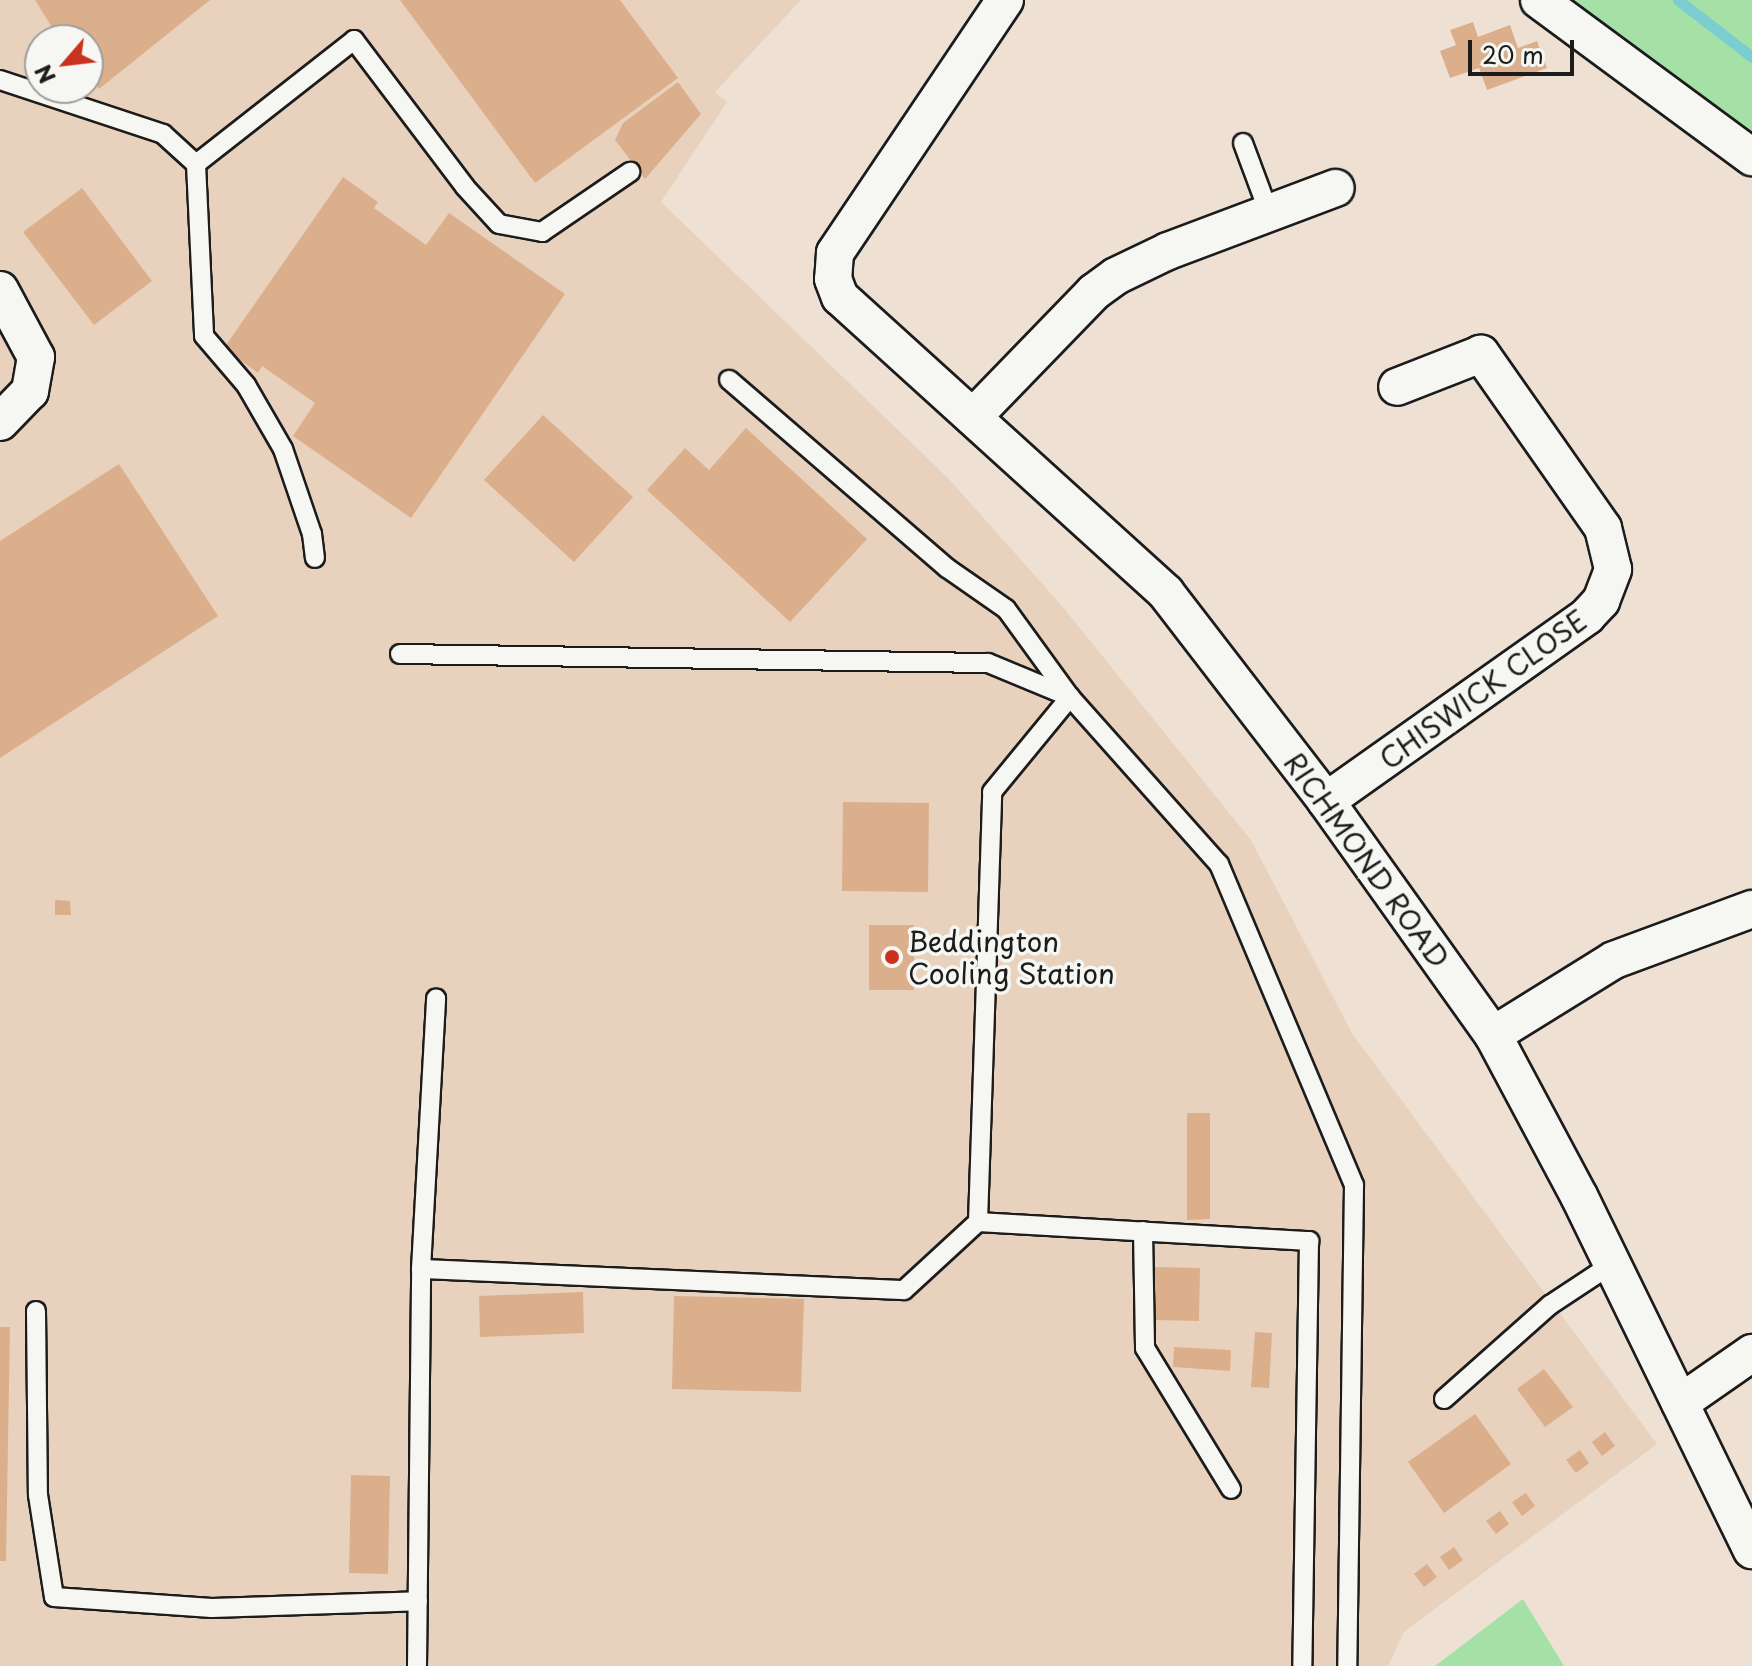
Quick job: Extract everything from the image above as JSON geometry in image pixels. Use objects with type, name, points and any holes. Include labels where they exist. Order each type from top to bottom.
[{"type":"street","name":"RICHMOND ROAD","points":[[1005,0],[835,253],[833,279],[852,312],[973,417],[1166,593],[1326,801],[1493,1035],[1612,1264],[1752,1550]]},
{"type":"street","points":[[1539,0],[1752,157]]},
{"type":"street","points":[[973,417],[1094,292],[1116,276],[1336,188]]},
{"type":"street","points":[[0,290],[36,357],[30,391],[0,422]]},
{"type":"street","name":"CHISWICK CLOSE","points":[[1326,801],[1587,616],[1601,601],[1613,569],[1603,528],[1481,354],[1397,387]]},
{"type":"street","points":[[1493,1035],[1614,960],[1752,909]]},
{"type":"street","points":[[1680,1403],[1752,1353]]},
{"type":"lane","points":[[196,164],[354,40],[499,224],[542,232],[630,172]]},
{"type":"lane","points":[[0,80],[163,134],[196,164],[204,336],[246,385],[283,449],[312,534],[315,558]]},
{"type":"lane","points":[[1243,143],[1269,213]]},
{"type":"lane","points":[[729,380],[947,568],[1006,609],[1070,697],[1219,864],[1354,1185],[1347,1666]]},
{"type":"lane","points":[[400,654],[988,663],[1070,697]]},
{"type":"lane","points":[[421,1269],[904,1290],[978,1222],[992,792],[1070,697]]},
{"type":"lane","points":[[417,1666],[421,1269],[436,998]]},
{"type":"lane","points":[[978,1222],[1309,1241],[1302,1666]]},
{"type":"lane","points":[[1143,1231],[1145,1348],[1231,1489]]},
{"type":"lane","points":[[1444,1399],[1550,1305],[1612,1264]]},
{"type":"lane","points":[[36,1311],[38,1495],[54,1597],[212,1608],[418,1601]]},
{"type":"shaded area","points":[[0,0],[801,0],[715,92],[727,102],[661,202],[948,478],[1062,606],[1251,840],[1353,1035],[1657,1444],[1404,1632],[1388,1666],[0,1666]]},
{"type":"green space","points":[[1547,0],[1752,0],[1752,150]]},
{"type":"green space","points":[[1523,1599],[1564,1666],[1435,1666]]},
{"type":"building","points":[[35,0],[210,0],[104,85],[104,24],[50,24]]},
{"type":"building","points":[[400,0],[620,0],[678,78],[535,183]]},
{"type":"building","points":[[1473,22],[1478,37],[1510,25],[1518,48],[1537,41],[1547,68],[1487,90],[1479,68],[1450,78],[1440,51],[1456,45],[1450,30]]},
{"type":"building","points":[[678,82],[701,114],[645,179],[615,140],[623,123]]},
{"type":"building","points":[[343,177],[378,202],[374,208],[426,245],[449,213],[565,294],[411,518],[293,436],[315,403],[262,366],[258,373],[224,348]]},
{"type":"building","points":[[82,188],[152,281],[94,325],[23,232]]},
{"type":"building","points":[[543,415],[633,497],[574,562],[484,480]]},
{"type":"building","points":[[746,428],[867,539],[790,622],[647,490],[685,448],[709,470]]},
{"type":"building","points":[[119,464],[218,616],[0,758],[0,541]]},
{"type":"building","points":[[843,802],[929,803],[928,892],[842,891]]},
{"type":"building","points":[[55,900],[70,901],[71,915],[55,915]]},
{"type":"building","name":"Beddington Cooling Station","points":[[869,925],[914,925],[914,990],[869,990]]},
{"type":"building","points":[[1187,1113],[1210,1113],[1210,1219],[1187,1220]]},
{"type":"building","points":[[1155,1267],[1200,1268],[1199,1321],[1154,1320]]},
{"type":"building","points":[[583,1292],[584,1333],[480,1337],[479,1296]]},
{"type":"building","points":[[674,1296],[804,1299],[801,1392],[672,1389]]},
{"type":"building","points":[[0,1327],[10,1327],[6,1561],[0,1561]]},
{"type":"building","points":[[1255,1332],[1272,1333],[1269,1388],[1251,1387]]},
{"type":"building","points":[[1174,1347],[1231,1350],[1230,1371],[1173,1367]]},
{"type":"building","points":[[1544,1369],[1573,1407],[1545,1427],[1517,1389]]},
{"type":"building","points":[[1475,1414],[1511,1464],[1444,1513],[1408,1462]]},
{"type":"building","points":[[1605,1432],[1615,1446],[1602,1456],[1592,1442]]},
{"type":"building","points":[[1580,1450],[1589,1463],[1576,1473],[1566,1460]]},
{"type":"building","points":[[351,1475],[390,1476],[388,1574],[349,1573]]},
{"type":"building","points":[[1526,1493],[1535,1506],[1522,1516],[1512,1502]]},
{"type":"building","points":[[1500,1511],[1509,1524],[1496,1534],[1486,1521]]},
{"type":"building","points":[[1454,1547],[1463,1560],[1449,1570],[1440,1557]]},
{"type":"building","points":[[1427,1564],[1437,1577],[1424,1587],[1414,1574]]},
{"type":"waterway","points":[[1678,0],[1752,57]]},
{"type":"place","name":"Beddington Cooling Station","points":[[892,957]]}]
